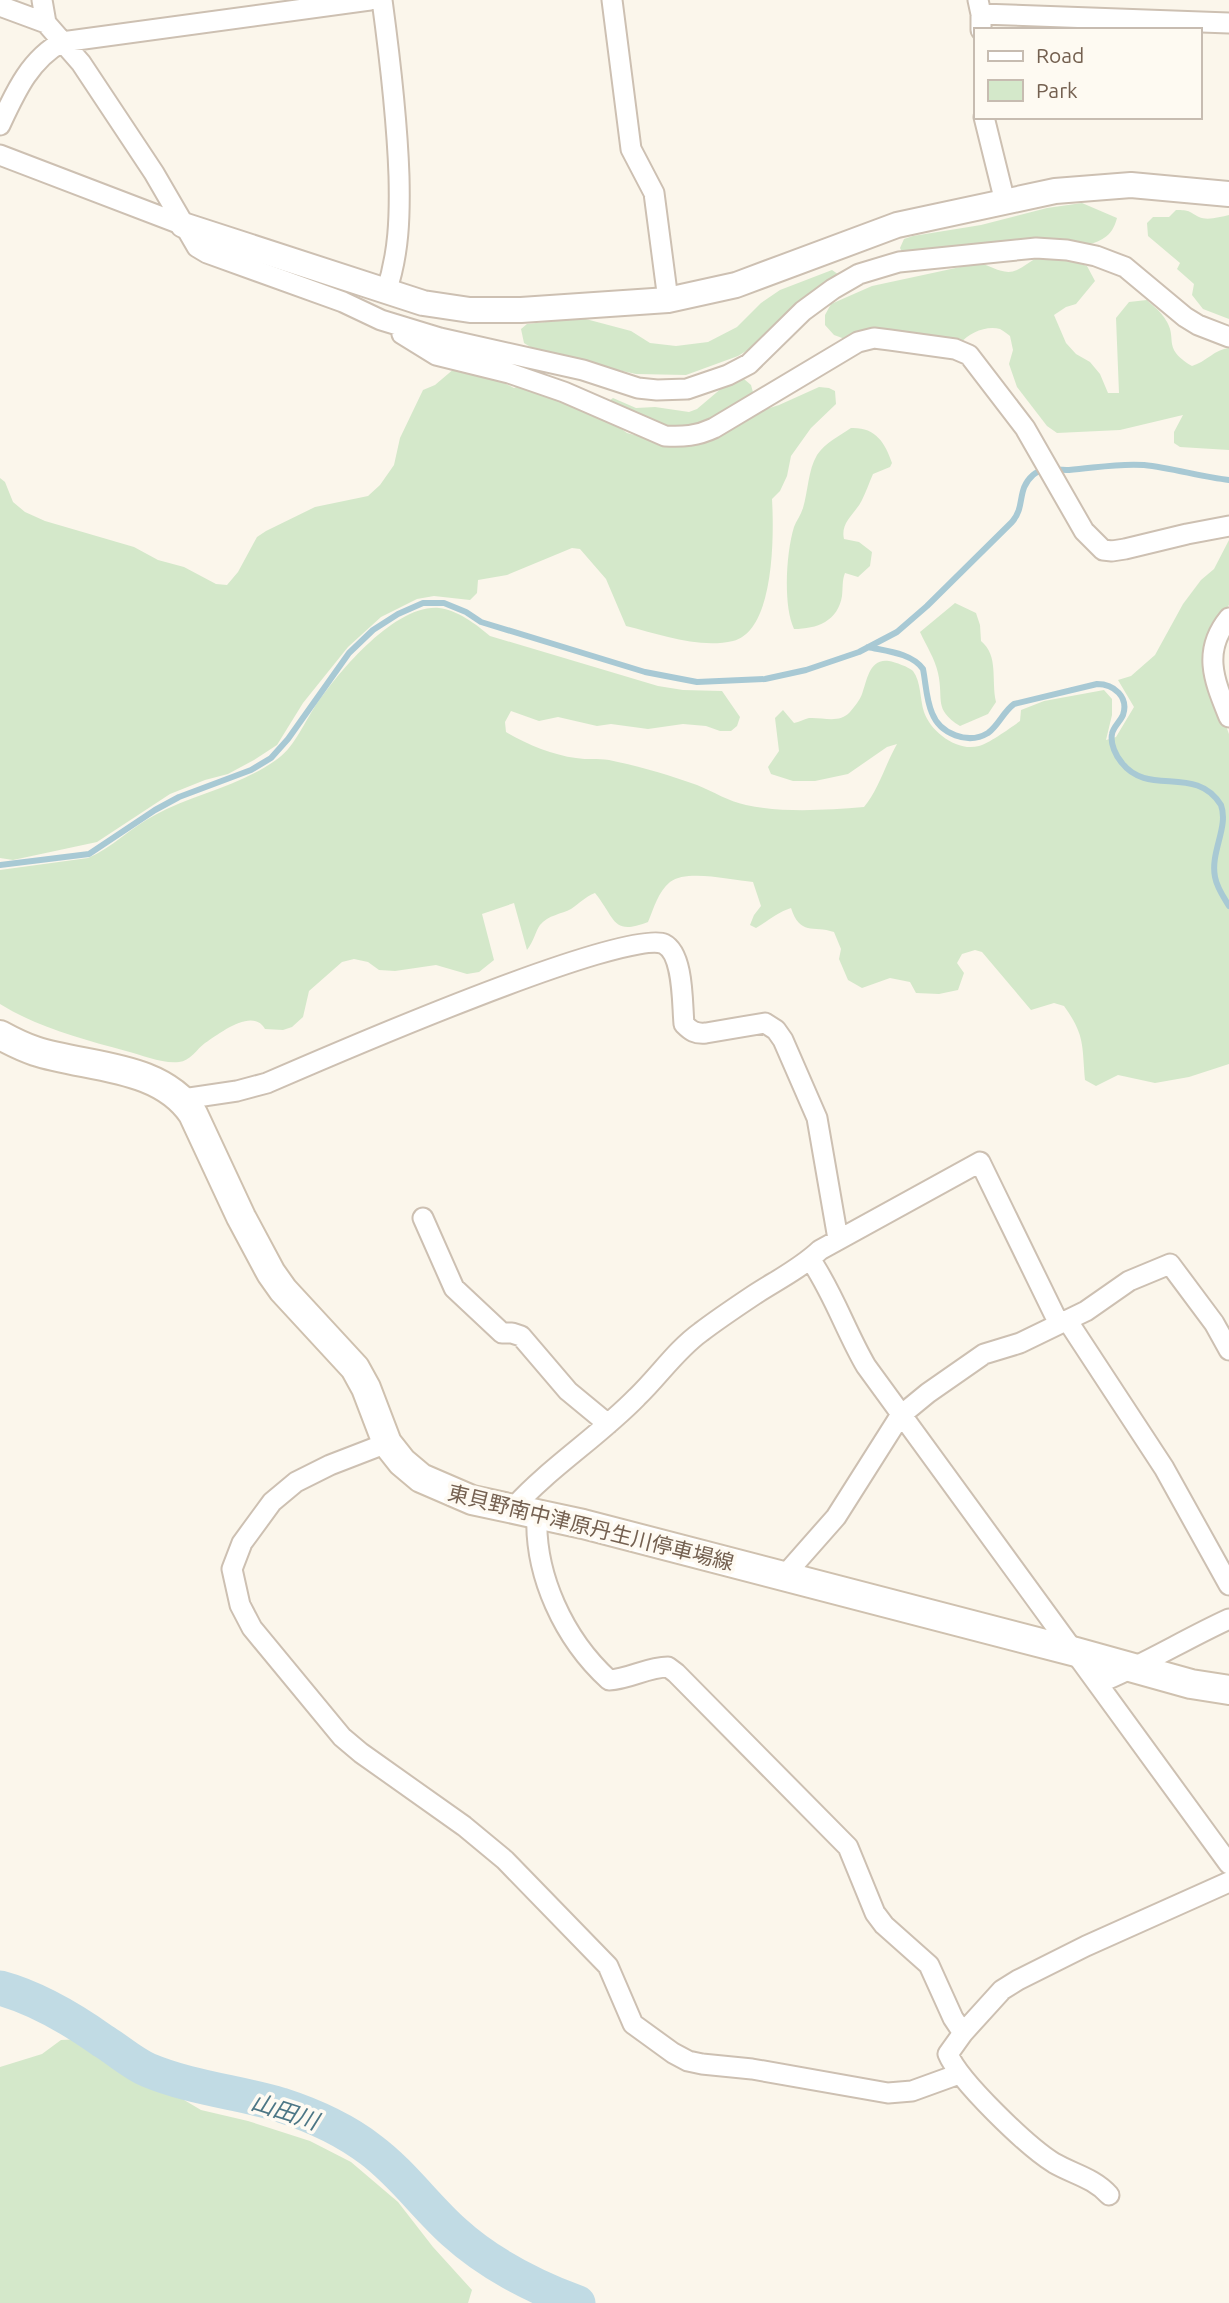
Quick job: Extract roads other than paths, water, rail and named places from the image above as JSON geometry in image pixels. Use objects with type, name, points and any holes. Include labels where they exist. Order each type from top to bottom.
[{"type":"main road","name":"東貝野南中津原丹生川停車場線","points":[[0,1035],[35,1051],[148,1078],[183,1099],[193,1114],[241,1217],[271,1273],[283,1290],[355,1368],[366,1388],[387,1443],[402,1462],[430,1483],[472,1500],[784,1576],[1191,1684],[1229,1690]]},
{"type":"street","points":[[42,0],[46,23],[81,63],[154,173],[197,247],[343,302],[381,320],[436,355],[509,373],[564,392],[664,436],[697,436],[858,342],[874,338],[955,349],[969,355],[1025,429],[1084,531],[1103,550],[1125,549],[1229,526]]},
{"type":"street","points":[[0,125],[26,75],[45,51],[62,43],[370,0]]},
{"type":"street","points":[[382,0],[397,117],[400,204],[395,268],[386,292]]},
{"type":"street","points":[[612,0],[631,149],[654,193],[668,300]]},
{"type":"street","points":[[0,6],[46,23]]},
{"type":"street","points":[[980,14],[1229,23]]},
{"type":"street","points":[[984,119],[1005,202]]},
{"type":"street","points":[[0,155],[183,225],[386,292],[423,303],[470,310],[521,310],[668,300],[736,285],[897,225],[1055,191],[1131,185],[1229,194]]},
{"type":"street","points":[[381,320],[440,338],[583,370],[638,388],[673,391],[707,383],[749,363],[803,311],[859,274],[899,262],[1036,248],[1067,250],[1096,256],[1125,267],[1185,317],[1229,337]]},
{"type":"street","points":[[1229,618],[1214,643],[1212,671],[1229,718]]},
{"type":"street","points":[[183,1099],[237,1091],[267,1083],[537,973],[627,945],[656,941],[670,948],[679,966],[684,1024],[690,1030],[697,1034],[765,1023],[783,1040],[817,1118],[838,1239]]},
{"type":"street","points":[[963,2033],[953,2018],[929,1965],[884,1925],[875,1913],[848,1847],[676,1673],[668,1667],[659,1667],[618,1680],[609,1680],[572,1636],[555,1604],[538,1544],[525,1511],[535,1484],[572,1456],[637,1398],[684,1345],[755,1295],[798,1269],[820,1250],[980,1162],[1063,1322],[1164,1468],[1229,1584]]},
{"type":"street","points":[[424,1218],[454,1288],[502,1333],[521,1336],[568,1391],[608,1424]]},
{"type":"street","points":[[810,1259],[820,1273],[852,1341],[901,1416],[1229,1864]]},
{"type":"street","points":[[784,1576],[836,1517],[901,1416],[928,1393],[984,1354],[1007,1348],[1086,1311],[1129,1281],[1170,1264],[1214,1322],[1229,1350]]},
{"type":"street","points":[[387,1443],[330,1465],[296,1482],[272,1502],[242,1543],[232,1569],[240,1605],[252,1629],[342,1737],[360,1753],[464,1825],[505,1860],[608,1966],[633,2024],[673,2053],[688,2061],[702,2064],[752,2069],[888,2093],[912,2091],[959,2074]]},
{"type":"street","points":[[1099,1683],[1136,1668],[1229,1619]]},
{"type":"street","points":[[1109,2195],[1100,2185],[1038,2152],[959,2074],[948,2054],[1002,1990],[1018,1980],[1098,1940],[1229,1882]]},
{"type":"waterway","points":[[0,865],[89,854],[179,797],[251,770],[271,758],[288,739],[349,653],[373,630],[398,614],[423,603],[444,603],[481,622],[645,672],[697,682],[765,679],[806,670],[859,652],[897,632],[1012,522],[1019,510],[1025,486],[1037,472],[1134,465],[1155,466],[1229,480]]},
{"type":"waterway","points":[[868,647],[898,654],[918,664],[923,669],[928,702],[936,720],[948,732],[964,737],[972,738],[988,733],[1014,704],[1097,684],[1114,689],[1124,703],[1123,715],[1112,738],[1114,750],[1122,763],[1133,773],[1145,778],[1199,786],[1211,793],[1221,805],[1223,822],[1214,868],[1217,885],[1229,906]]},
{"type":"waterway","name":"山田川","points":[[0,1988],[54,2010],[148,2070],[181,2081],[281,2105],[339,2130],[383,2159],[443,2222],[482,2254],[529,2282],[578,2303]]}]
